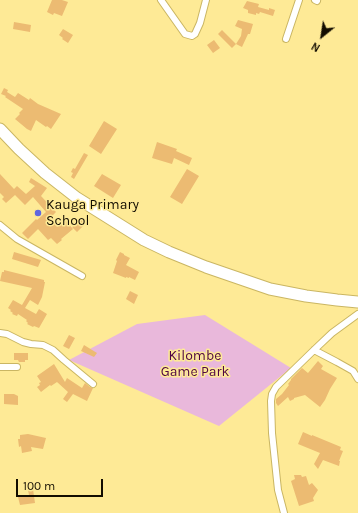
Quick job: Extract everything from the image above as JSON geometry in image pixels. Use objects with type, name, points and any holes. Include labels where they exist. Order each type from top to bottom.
[{"type":"highway","points":[[0,129],[45,173],[77,198],[144,240],[206,266],[270,289],[306,296],[358,302]]},
{"type":"street","points":[[161,0],[186,34],[192,36],[195,34],[200,24],[206,0]]},
{"type":"street","points":[[286,39],[299,0]]},
{"type":"street","points":[[0,225],[17,239],[82,276]]},
{"type":"street","points":[[284,513],[278,490],[272,433],[272,394],[276,387],[332,333],[358,314]]},
{"type":"street","points":[[0,333],[7,334],[23,342],[43,344],[47,346],[54,350],[93,384]]},
{"type":"street","points":[[314,350],[353,372],[358,379]]},
{"type":"street","points":[[0,367],[16,367]]},
{"type":"green space","name":"Kilombe Game Park","points":[[205,315],[291,368],[219,426],[69,360],[137,324]]},
{"type":"building","points":[[52,0],[62,0],[68,2],[62,16],[54,13],[53,15],[47,12]]},
{"type":"building","points":[[247,1],[259,4],[258,7],[275,10],[273,16],[260,12],[259,14],[256,13],[256,15],[248,13],[248,10],[243,8]]},
{"type":"building","points":[[238,20],[253,24],[250,34],[248,34],[242,47],[236,44],[241,36],[242,29],[235,26]]},
{"type":"building","points":[[14,22],[31,25],[30,32],[13,29]]},
{"type":"building","points":[[63,29],[73,35],[68,43],[59,35]]},
{"type":"building","points":[[222,30],[236,44],[232,48],[218,34]]},
{"type":"building","points":[[214,40],[220,48],[213,53],[207,45]]},
{"type":"building","points":[[4,88],[15,97],[18,93],[29,100],[30,98],[38,104],[61,114],[51,129],[36,120],[31,131],[15,119],[23,109],[1,94]]},
{"type":"building","points":[[104,121],[117,129],[101,154],[89,146]]},
{"type":"building","points":[[157,142],[177,149],[176,151],[192,158],[189,165],[174,158],[172,164],[152,158]]},
{"type":"building","points":[[84,153],[88,155],[74,179],[71,177],[73,173],[71,172],[73,168],[75,169]]},
{"type":"building","points":[[187,169],[199,176],[182,204],[170,197]]},
{"type":"building","points":[[0,174],[14,189],[17,186],[26,194],[35,186],[29,182],[31,178],[47,188],[41,196],[56,212],[50,218],[57,227],[65,220],[73,229],[57,244],[51,238],[48,240],[38,229],[28,239],[22,233],[36,219],[37,220],[46,212],[33,197],[25,205],[15,195],[6,203],[2,199],[4,197],[0,193]]},
{"type":"building","points":[[102,174],[121,185],[113,198],[94,186]]},
{"type":"building","points":[[82,218],[86,223],[77,232],[72,227]]},
{"type":"building","points":[[14,252],[41,260],[38,267],[12,259]]},
{"type":"building","points":[[120,252],[130,258],[126,265],[139,272],[135,280],[113,273],[116,260]]},
{"type":"building","points":[[4,270],[44,280],[45,282],[42,297],[38,305],[30,300],[25,308],[36,314],[39,309],[47,314],[39,328],[27,324],[27,320],[18,314],[17,316],[12,314],[13,313],[10,311],[11,310],[8,308],[13,300],[22,305],[32,288],[0,281]]},
{"type":"building","points":[[130,291],[138,295],[134,304],[126,299]]},
{"type":"building","points":[[69,335],[75,338],[69,349],[63,346]]},
{"type":"building","points":[[84,345],[97,353],[94,357],[81,351]]},
{"type":"building","points":[[14,353],[28,353],[28,360],[25,360],[25,362],[19,362],[18,360],[14,360]]},
{"type":"building","points":[[318,361],[323,366],[321,369],[337,378],[320,407],[305,395],[294,398],[290,401],[288,397],[278,406],[276,399],[289,385],[288,384],[291,379],[302,368],[308,373]]},
{"type":"building","points":[[54,364],[65,382],[67,378],[82,388],[85,383],[93,388],[87,401],[73,394],[67,402],[63,399],[68,392],[57,382],[41,392],[37,387],[41,382],[37,376]]},
{"type":"building","points":[[4,394],[14,394],[18,396],[18,405],[4,404]]},
{"type":"building","points":[[303,432],[341,447],[340,450],[343,451],[339,461],[339,466],[323,460],[318,469],[314,464],[320,453],[298,444]]},
{"type":"building","points":[[28,434],[46,438],[43,449],[31,447],[32,451],[22,453],[21,446],[19,447],[18,439],[20,439],[20,435]]},
{"type":"building","points":[[294,475],[301,475],[302,477],[306,476],[309,485],[312,483],[318,490],[313,498],[314,501],[299,506],[291,481],[295,479]]},
{"type":"building","points":[[33,489],[35,503],[20,505],[18,497],[29,495],[28,490]]},
{"type":"place","name":"Kauga Primary School","points":[[38,213]]}]
